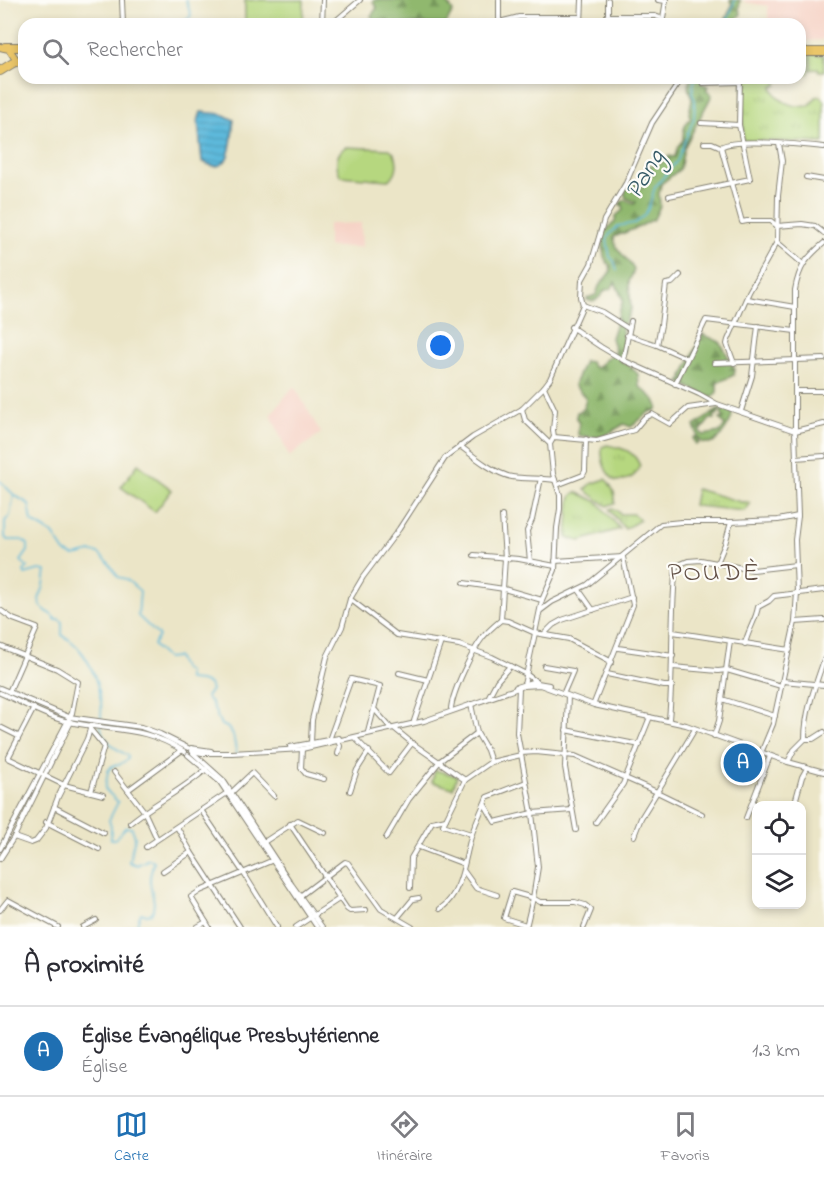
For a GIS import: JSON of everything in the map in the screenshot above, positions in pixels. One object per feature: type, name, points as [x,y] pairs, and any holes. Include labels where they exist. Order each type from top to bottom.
[{"type":"highway","points":[[2,48],[18,47]]},
{"type":"highway","points":[[806,52],[824,52]]},
{"type":"highway","points":[[0,71],[18,61]]},
{"type":"main road","points":[[2,48],[18,61]]},
{"type":"street","points":[[122,0],[123,18]]},
{"type":"street","points":[[322,18],[323,0]]},
{"type":"street","points":[[339,18],[360,0]]},
{"type":"street","points":[[499,0],[499,18]]},
{"type":"street","points":[[516,18],[581,17],[582,0]]},
{"type":"street","points":[[608,0],[607,16],[656,16],[658,18]]},
{"type":"street","points":[[658,0],[666,0],[663,18]]},
{"type":"street","points":[[310,743],[312,720],[327,657],[342,627],[350,599],[363,577],[423,494],[445,458],[491,425],[522,409],[550,379],[583,304],[582,280],[591,264],[604,220],[626,183],[652,123],[678,84]]},
{"type":"street","points":[[669,196],[750,179],[740,125],[740,84]]},
{"type":"street","points":[[700,123],[740,125]]},
{"type":"street","points":[[704,143],[712,143],[721,147]]},
{"type":"street","points":[[721,147],[726,144],[742,143],[824,147]]},
{"type":"street","points":[[734,363],[727,344],[734,323],[777,242],[782,161],[779,144]]},
{"type":"street","points":[[721,147],[742,222],[771,221],[777,226],[802,224],[815,226],[824,233]]},
{"type":"street","points":[[806,177],[824,180]]},
{"type":"street","points":[[777,242],[803,264]]},
{"type":"street","points":[[761,753],[775,716],[795,622],[798,516],[795,458],[795,307],[798,277],[806,258],[824,243]]},
{"type":"street","points":[[657,345],[666,284],[672,283],[680,275]]},
{"type":"street","points":[[747,298],[795,307]]},
{"type":"street","points":[[583,304],[602,312],[629,329]]},
{"type":"street","points":[[675,384],[706,320],[795,331]]},
{"type":"street","points":[[624,360],[631,321]]},
{"type":"street","points":[[741,411],[748,392],[758,326]]},
{"type":"street","points":[[571,327],[624,360],[717,404],[795,431],[824,424]]},
{"type":"street","points":[[627,335],[686,358]]},
{"type":"street","points":[[714,363],[824,359]]},
{"type":"street","points":[[544,387],[555,410],[553,430],[555,437]]},
{"type":"street","points":[[795,391],[824,391]]},
{"type":"street","points":[[555,437],[597,441],[634,430],[644,418],[652,414],[670,424],[688,408],[717,404]]},
{"type":"street","points":[[522,409],[525,420],[550,444],[560,495],[560,509],[555,564],[552,578],[542,600],[522,686],[517,733],[532,813],[538,867],[533,898],[526,926],[504,918],[512,892],[533,898],[540,902],[575,902],[585,905],[591,910],[584,927]]},
{"type":"street","points":[[550,444],[555,437]]},
{"type":"street","points":[[460,446],[470,456],[489,468],[512,477],[540,478],[556,482],[583,475],[586,439]]},
{"type":"street","points":[[795,458],[824,456]]},
{"type":"street","points":[[530,561],[527,531],[539,491],[540,478]]},
{"type":"street","points":[[451,708],[453,698],[474,650],[485,635],[501,620],[505,558],[502,516]]},
{"type":"street","points":[[539,612],[552,602],[579,590],[623,557],[661,524],[778,520],[798,516]]},
{"type":"street","points":[[717,563],[731,522]]},
{"type":"street","points":[[474,555],[555,564],[623,557]]},
{"type":"street","points":[[594,703],[618,648],[633,605],[623,557]]},
{"type":"street","points":[[669,720],[676,566],[688,561],[702,560],[753,570],[796,565]]},
{"type":"street","points":[[464,583],[504,589],[542,600]]},
{"type":"street","points":[[579,590],[593,610]]},
{"type":"street","points":[[745,644],[755,622],[758,607],[769,602],[774,596],[824,590]]},
{"type":"street","points":[[544,634],[562,620],[632,597]]},
{"type":"street","points":[[350,599],[397,635],[474,650],[526,674],[537,682],[594,705],[686,725]]},
{"type":"street","points":[[0,610],[13,619],[37,628],[9,692]]},
{"type":"street","points":[[501,620],[535,633],[569,639],[612,662]]},
{"type":"street","points":[[795,622],[824,620]]},
{"type":"street","points":[[673,632],[790,650]]},
{"type":"street","points":[[714,736],[727,670],[730,641]]},
{"type":"street","points":[[414,721],[441,642]]},
{"type":"street","points":[[0,646],[57,669],[78,682],[69,720],[0,849]]},
{"type":"street","points":[[618,648],[673,656]]},
{"type":"street","points":[[788,762],[794,750],[804,739],[805,725],[824,660]]},
{"type":"street","points":[[489,696],[497,681],[510,666]]},
{"type":"street","points":[[544,666],[573,671],[566,694],[565,767],[576,830]]},
{"type":"street","points":[[673,668],[727,670],[782,684],[824,686]]},
{"type":"street","points":[[399,674],[428,680]]},
{"type":"street","points":[[607,674],[672,686]]},
{"type":"street","points":[[329,740],[351,679],[380,686],[368,732]]},
{"type":"street","points":[[128,790],[188,751],[202,753],[302,749],[355,738],[537,682]]},
{"type":"street","points":[[237,752],[302,746],[424,721],[522,686],[540,685],[594,703],[686,725],[761,753],[824,772]]},
{"type":"street","points":[[0,688],[69,720]]},
{"type":"street","points":[[0,693],[34,708],[92,726],[141,727],[160,734],[188,751],[223,780],[271,861],[311,917],[322,927]]},
{"type":"street","points":[[722,699],[775,716]]},
{"type":"street","points":[[471,704],[477,733],[491,762]]},
{"type":"street","points":[[34,708],[8,758],[64,785],[103,795]]},
{"type":"street","points":[[375,710],[412,743],[465,780]]},
{"type":"street","points":[[596,822],[626,778],[650,717]]},
{"type":"street","points":[[14,837],[31,843],[46,828],[46,822],[92,726]]},
{"type":"street","points":[[91,792],[104,746],[92,726]]},
{"type":"street","points":[[0,727],[18,736]]},
{"type":"street","points":[[634,836],[640,818],[696,729]]},
{"type":"street","points":[[566,730],[640,745]]},
{"type":"street","points":[[804,739],[813,739],[824,732]]},
{"type":"street","points":[[387,838],[410,799],[440,761],[477,733]]},
{"type":"street","points":[[355,738],[389,773],[412,743]]},
{"type":"street","points":[[338,741],[340,746],[338,754]]},
{"type":"street","points":[[302,749],[301,768],[306,774],[324,779]]},
{"type":"street","points":[[188,751],[230,792],[300,896],[316,927]]},
{"type":"street","points":[[350,791],[357,770],[369,751]]},
{"type":"street","points":[[471,834],[443,825],[465,780],[491,762],[521,754],[575,756],[702,814]]},
{"type":"street","points":[[754,801],[770,756]]},
{"type":"street","points":[[795,801],[807,768]]},
{"type":"street","points":[[130,823],[144,811],[194,780],[206,769]]},
{"type":"street","points":[[114,772],[144,811],[157,839]]},
{"type":"street","points":[[146,847],[230,792],[252,773],[274,796]]},
{"type":"street","points":[[0,859],[14,837],[41,774]]},
{"type":"street","points":[[440,909],[449,903],[455,893],[471,834],[487,796],[526,782]]},
{"type":"street","points":[[484,805],[495,822],[532,813],[572,810]]},
{"type":"street","points":[[746,818],[752,806]]},
{"type":"street","points":[[54,807],[104,832]]},
{"type":"street","points":[[201,810],[277,927]]},
{"type":"street","points":[[410,888],[409,863],[432,822],[446,819]]},
{"type":"street","points":[[264,842],[295,820],[301,820],[324,833]]},
{"type":"street","points":[[46,822],[99,849]]},
{"type":"street","points":[[290,824],[339,899],[350,911],[366,910]]},
{"type":"street","points":[[177,827],[240,927]]},
{"type":"street","points":[[418,847],[464,864]]},
{"type":"street","points":[[163,871],[191,852]]},
{"type":"street","points":[[209,927],[191,897],[213,885],[271,861]]},
{"type":"street","points":[[300,896],[345,862],[381,909],[412,927]]},
{"type":"street","points":[[462,870],[476,888],[496,895]]},
{"type":"street","points":[[398,918],[413,899],[419,898]]},
{"type":"street","points":[[296,927],[339,899]]},
{"type":"street","points":[[0,910],[8,900],[58,927]]},
{"type":"street","points":[[83,927],[96,920]]},
{"type":"street","points":[[197,927],[206,922]]},
{"type":"shaded area","points":[[744,0],[824,0],[823,40],[806,41],[806,18],[768,18],[768,6],[744,2]]},
{"type":"shaded area","points":[[361,223],[362,247],[328,247],[328,224]]},
{"type":"shaded area","points":[[294,386],[321,433],[289,457],[271,414]]},
{"type":"green space","points":[[245,0],[304,0],[303,18],[245,18]]},
{"type":"green space","points":[[374,0],[445,0],[453,11],[449,18],[373,18],[371,16],[377,8]]},
{"type":"green space","points":[[730,0],[740,0],[741,14],[737,18],[727,18],[732,5]]},
{"type":"green space","points":[[806,54],[809,54],[809,73],[806,74]]},
{"type":"green space","points":[[811,54],[824,55],[824,71],[819,71],[818,68],[811,70]]},
{"type":"green space","points":[[689,84],[708,86],[706,90],[712,95],[684,148],[680,169],[661,184],[660,206],[654,219],[614,237],[616,246],[634,270],[629,282],[631,309],[622,330],[624,352],[619,360],[629,365],[638,374],[639,386],[655,400],[658,407],[657,410],[649,412],[631,427],[624,424],[598,437],[578,435],[577,412],[584,407],[586,398],[574,385],[584,361],[590,362],[594,368],[615,351],[611,338],[623,300],[615,282],[611,289],[605,290],[598,299],[587,300],[596,295],[599,286],[611,271],[604,255],[603,232],[615,222],[616,216],[623,210],[623,205],[620,203],[625,200],[634,204],[636,202],[626,198],[627,185],[634,182],[638,187],[644,187],[641,177],[646,168],[660,164],[669,156],[675,157],[678,146],[683,140],[685,125],[691,118],[689,114],[692,99]]},
{"type":"green space","points":[[743,84],[777,84],[772,87],[778,97],[786,103],[797,106],[809,106],[816,97],[821,96],[824,100],[824,143],[743,140]]},
{"type":"green space","points":[[346,147],[390,149],[397,161],[394,174],[388,180],[341,176],[337,160]]},
{"type":"green space","points":[[702,334],[720,342],[735,369],[734,375],[717,383],[717,392],[712,398],[680,383]]},
{"type":"green space","points":[[722,407],[717,415],[714,415],[715,419],[710,419],[700,432],[704,435],[720,432],[725,425],[720,419],[724,418],[721,414],[724,408],[732,411],[726,429],[713,443],[703,443],[698,438],[699,443],[696,445],[693,438],[698,436],[694,426]]},
{"type":"green space","points":[[607,445],[622,449],[634,456],[640,466],[634,476],[616,481],[609,475],[603,462],[602,452],[602,447]]},
{"type":"green space","points":[[138,464],[172,490],[155,512],[121,487]]},
{"type":"green space","points":[[606,479],[613,490],[615,499],[615,503],[607,506],[585,490],[591,484]]},
{"type":"green space","points":[[696,489],[750,504],[745,511],[696,506],[693,505]]},
{"type":"green space","points":[[576,492],[598,502],[620,529],[580,541],[567,538],[570,500]]},
{"type":"green space","points":[[613,508],[621,514],[633,514],[640,520],[625,529],[611,512],[610,509]]},
{"type":"green space","points":[[435,770],[457,776],[453,788],[432,782]]},
{"type":"water","points":[[201,112],[222,114],[234,120],[231,146],[225,161],[220,165],[202,161],[198,121]]},
{"type":"waterway","points":[[186,0],[191,16],[188,18]]},
{"type":"waterway","name":"Pang","points":[[728,18],[735,0]]},
{"type":"waterway","name":"Pang","points":[[617,270],[610,257],[607,240],[609,235],[618,226],[635,223],[644,216],[655,187],[677,161],[694,118],[694,84]]},
{"type":"waterway","points":[[0,481],[14,495],[10,516],[5,521],[5,537],[7,540],[22,540],[28,544],[28,551],[21,561],[28,567],[24,571],[25,574],[39,570],[46,571],[39,598],[40,604],[56,620],[59,619],[62,622],[62,635],[78,647],[84,655],[99,692],[103,735],[128,756],[128,759],[119,765],[112,766],[108,771],[105,789],[118,802],[109,820],[111,839],[115,839],[126,827],[132,828],[135,837],[129,862],[137,865],[149,859],[154,861],[150,880],[154,906],[151,914],[141,913],[137,923],[141,927]]},
{"type":"waterway","points":[[14,495],[29,504],[32,522],[53,534],[65,552],[74,556],[91,552],[98,553],[108,562],[118,577],[126,579],[140,591],[138,616],[159,636],[153,645],[166,658],[177,657],[182,668],[188,672],[188,680],[209,684],[211,690],[206,697],[211,702],[221,725],[227,727],[233,735],[237,755]]},
{"type":"place","name":"Église Évangélique Presbytérienne","points":[[743,763]]},
{"type":"district","name":"POUDÈ","points":[[714,573]]}]
